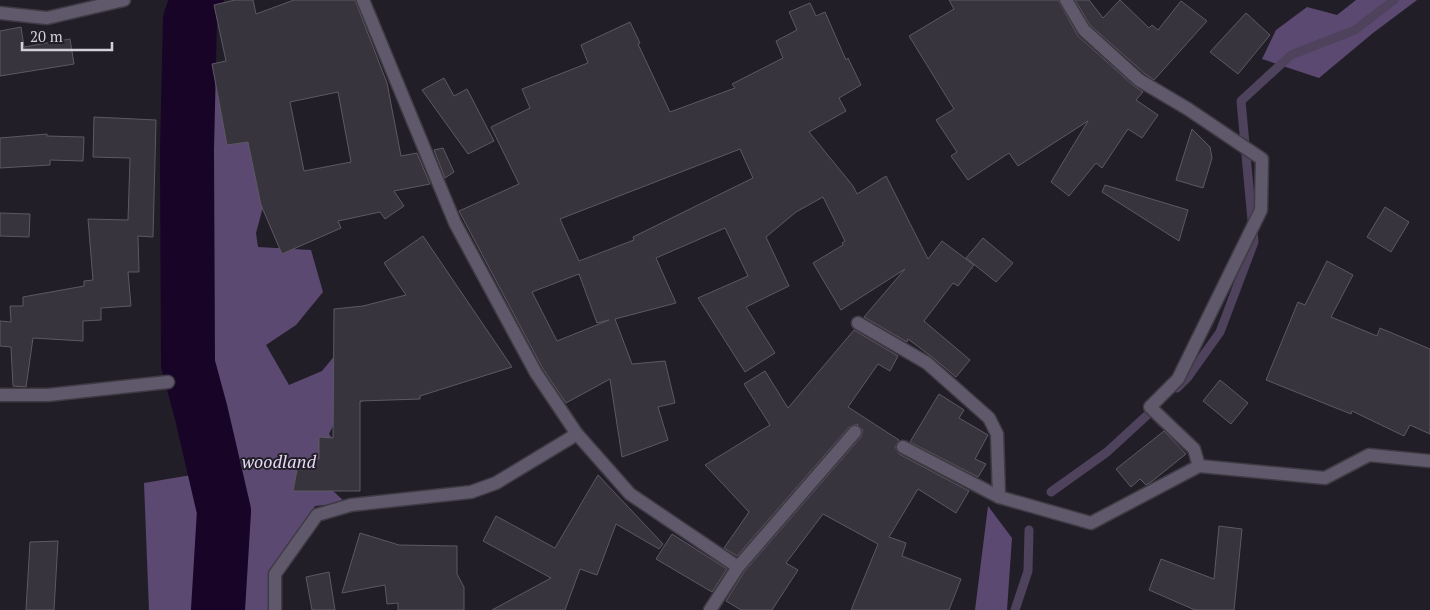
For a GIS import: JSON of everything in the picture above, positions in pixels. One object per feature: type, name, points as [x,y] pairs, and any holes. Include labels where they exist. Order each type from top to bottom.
[{"type":"street","points":[[0,13],[47,18],[124,0]]},
{"type":"street","points":[[363,0],[455,223],[536,373],[577,434],[630,494],[738,567]]},
{"type":"street","points":[[1066,0],[1084,30],[1138,80],[1188,109],[1262,159],[1261,210],[1178,379],[1150,407],[1194,449],[1199,466]]},
{"type":"street","points":[[858,323],[927,362],[989,418],[997,434],[999,497]]},
{"type":"street","points":[[0,395],[48,395],[168,382]]},
{"type":"street","points":[[710,610],[738,567],[855,432]]},
{"type":"street","points":[[275,610],[275,574],[316,515],[351,505],[471,492],[496,482],[577,434]]},
{"type":"street","points":[[903,446],[999,497],[1091,523],[1199,466],[1326,478],[1370,455],[1430,461]]},
{"type":"green space","points":[[1356,0],[1417,0],[1373,33],[1319,78],[1262,59],[1276,30],[1307,7],[1337,15]]},
{"type":"green space","name":"woodland","points":[[234,68],[263,207],[256,233],[258,247],[311,250],[323,292],[296,325],[266,345],[289,385],[322,371],[355,331],[380,393],[340,412],[329,434],[351,465],[332,490],[346,503],[315,506],[277,567],[275,610],[223,610],[228,503],[206,368],[202,308],[194,292],[203,188],[191,148],[194,89]]},
{"type":"green space","points":[[209,472],[218,515],[221,568],[205,610],[149,610],[144,483]]},
{"type":"green space","points":[[988,506],[1012,538],[1007,610],[975,610]]},
{"type":"building","points":[[235,0],[253,0],[256,14],[294,0],[355,0],[387,83],[401,156],[417,153],[430,184],[394,191],[404,206],[385,219],[380,212],[338,221],[341,228],[282,254],[261,205],[248,142],[227,145],[212,64],[226,61],[214,5]],"holes":[[[338,92],[351,162],[304,171],[290,102]]]},
{"type":"building","points":[[949,0],[1058,0],[1078,36],[1143,92],[1136,100],[1158,115],[1142,138],[1128,129],[1102,168],[1096,163],[1069,196],[1051,182],[1088,121],[1018,166],[1009,153],[968,180],[951,156],[957,152],[936,120],[954,109],[909,36],[954,9]]},
{"type":"building","points":[[1075,0],[1089,0],[1103,18],[1120,0],[1149,28],[1152,25],[1158,30],[1181,1],[1207,21],[1154,80],[1090,25]]},
{"type":"building","points":[[810,3],[816,16],[825,12],[846,60],[848,58],[861,85],[839,98],[846,111],[809,132],[853,186],[857,194],[886,176],[928,259],[942,241],[974,265],[958,286],[953,283],[924,321],[970,360],[956,377],[908,339],[907,342],[864,317],[905,269],[841,310],[813,263],[843,245],[842,243],[845,241],[823,197],[796,212],[766,237],[789,286],[746,307],[775,353],[745,372],[698,298],[748,276],[725,228],[656,258],[676,303],[615,319],[632,364],[665,361],[675,403],[658,407],[668,440],[622,457],[610,379],[566,403],[543,369],[459,211],[519,184],[491,127],[530,108],[522,89],[588,63],[581,45],[630,22],[640,43],[638,44],[670,112],[735,88],[732,84],[783,58],[776,41],[797,30],[789,12]],"holes":[[[740,149],[753,178],[633,237],[634,240],[579,261],[560,219]],[[579,274],[597,323],[609,320],[557,341],[532,292]]]},
{"type":"building","points":[[1246,13],[1270,35],[1238,74],[1210,52]]},
{"type":"building","points":[[21,27],[24,47],[70,39],[74,64],[0,76],[0,31]]},
{"type":"building","points":[[444,78],[454,96],[467,89],[494,141],[468,154],[422,90]]},
{"type":"building","points":[[94,117],[156,120],[153,237],[138,236],[139,272],[128,272],[131,306],[101,308],[101,320],[83,321],[83,341],[33,338],[26,387],[13,386],[11,347],[0,346],[0,321],[11,322],[10,306],[23,306],[23,297],[84,286],[84,281],[93,280],[88,219],[128,220],[130,158],[93,157]]},
{"type":"building","points":[[1192,129],[1210,147],[1212,158],[1203,188],[1176,180]]},
{"type":"building","points":[[47,134],[47,136],[84,137],[83,161],[50,160],[50,165],[0,168],[0,138]]},
{"type":"building","points":[[443,148],[454,172],[445,178],[434,150]]},
{"type":"building","points":[[1105,185],[1188,210],[1179,241],[1102,192]]},
{"type":"building","points":[[1385,207],[1409,222],[1391,252],[1367,237]]},
{"type":"building","points":[[0,213],[30,214],[29,237],[0,236]]},
{"type":"building","points":[[423,236],[512,367],[420,396],[420,399],[360,401],[360,491],[293,491],[299,459],[319,459],[319,437],[333,438],[334,309],[363,306],[406,295],[384,263]]},
{"type":"building","points":[[983,238],[1013,263],[996,282],[966,258]]},
{"type":"building","points":[[1327,261],[1353,275],[1331,317],[1377,336],[1380,328],[1430,349],[1430,434],[1410,425],[1404,436],[1352,411],[1351,414],[1266,380],[1298,302],[1305,305]]},
{"type":"building","points":[[854,330],[898,356],[890,371],[878,364],[848,407],[899,440],[895,447],[899,454],[969,491],[956,513],[918,489],[889,537],[906,543],[902,556],[961,579],[949,610],[851,610],[878,544],[823,514],[786,563],[798,570],[772,610],[741,610],[726,601],[744,572],[861,437],[863,430],[857,424],[849,427],[737,556],[724,548],[749,512],[705,465],[770,425],[744,384],[765,371],[788,408]]},
{"type":"building","points":[[1220,380],[1248,403],[1231,424],[1203,401]]},
{"type":"building","points":[[939,394],[964,410],[959,418],[988,435],[975,459],[986,464],[978,477],[910,442]]},
{"type":"building","points":[[1164,431],[1186,454],[1146,485],[1140,479],[1131,487],[1116,469]]},
{"type":"building","points":[[598,475],[663,544],[659,549],[616,524],[597,575],[580,569],[565,610],[492,610],[551,578],[483,541],[496,516],[555,548]]},
{"type":"building","points":[[1219,526],[1242,529],[1234,610],[1195,610],[1149,590],[1161,559],[1214,579]]},
{"type":"building","points":[[360,533],[399,545],[457,546],[457,574],[464,587],[464,610],[398,610],[398,603],[387,604],[385,585],[342,593]]},
{"type":"building","points":[[672,534],[727,569],[712,592],[656,559]]},
{"type":"building","points":[[58,541],[54,610],[26,610],[30,542]]},
{"type":"building","points":[[329,572],[335,610],[312,610],[306,577]]},
{"type":"waterway","points":[[197,0],[190,20],[187,149],[188,364],[224,511],[218,610]]},
{"type":"waterway","points":[[1177,388],[1188,377],[1220,332],[1254,242],[1241,101],[1291,55],[1355,30],[1394,0]]},
{"type":"waterway","points":[[1051,492],[1107,452],[1156,407]]},
{"type":"waterway","points":[[1015,610],[1028,571],[1029,530]]}]
